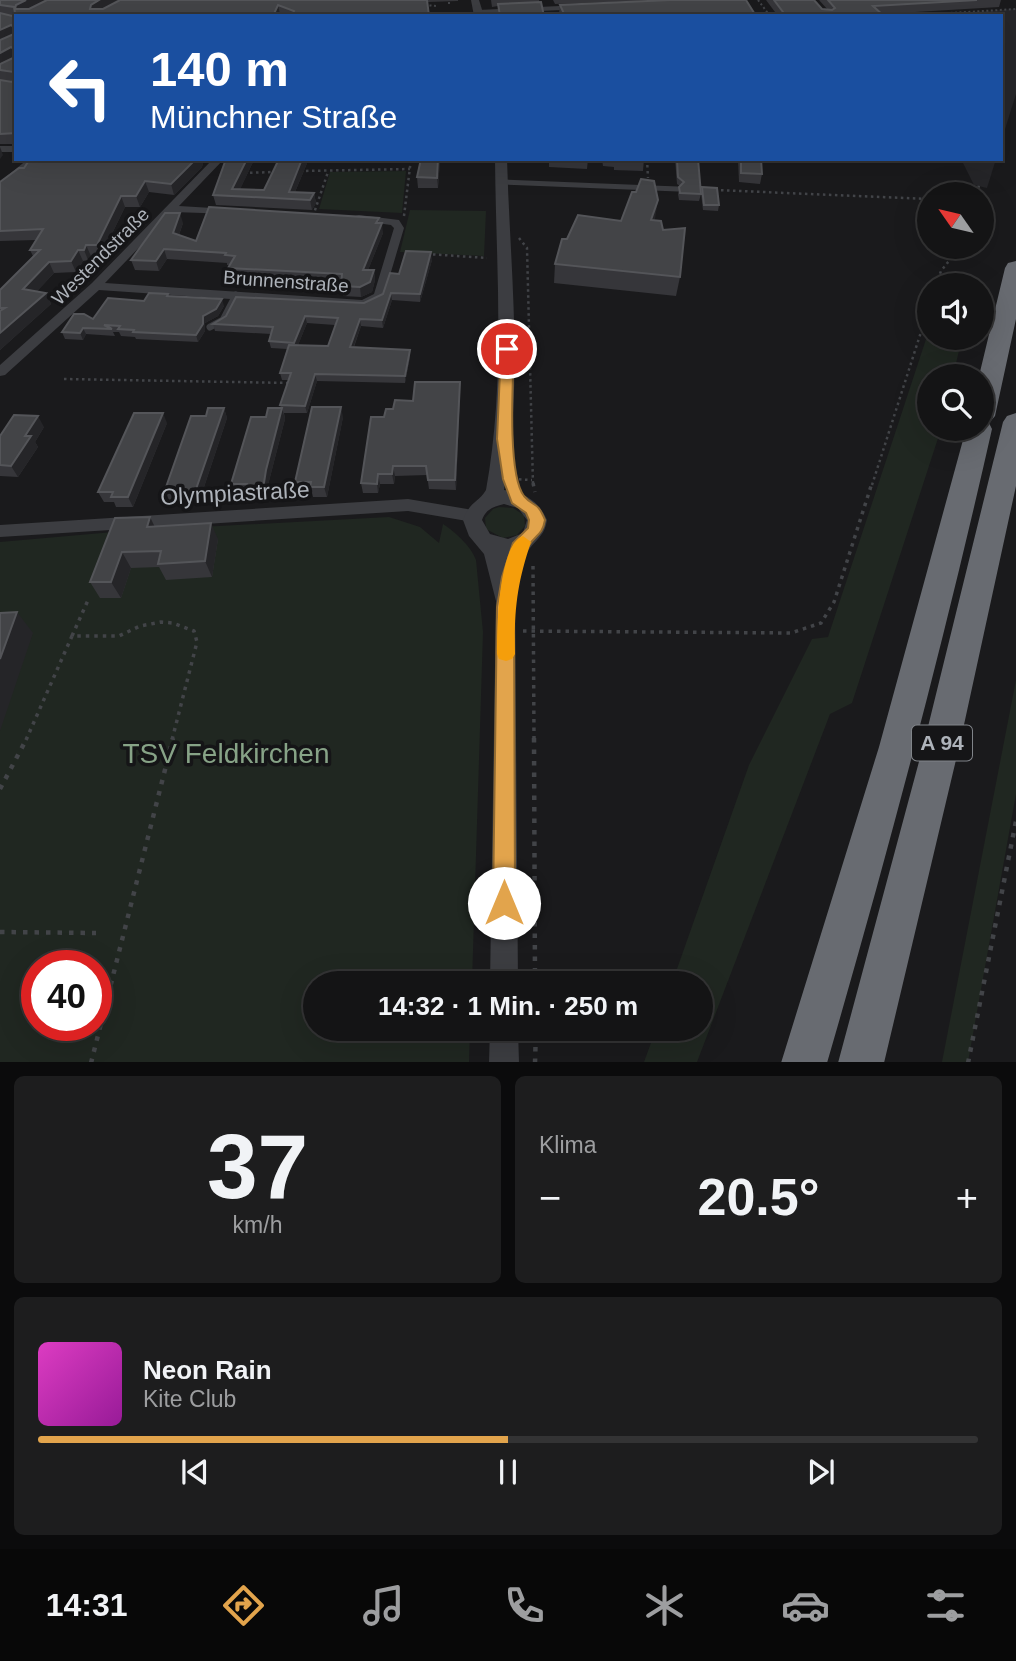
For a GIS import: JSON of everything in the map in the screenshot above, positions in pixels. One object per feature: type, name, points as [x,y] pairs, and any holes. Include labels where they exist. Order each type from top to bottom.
[{"type":"highway","points":[[994,364],[1016,268]]},
{"type":"highway","name":"A 94","points":[[861,1062],[928,803],[1016,422]]},
{"type":"highway","name":"A 94","points":[[804,1062],[878,818],[941,589],[976,441]]},
{"type":"street","points":[[475,0],[478,14],[590,7]]},
{"type":"street","points":[[0,187],[32,161]]},
{"type":"street","name":"Westendstraße","points":[[0,372],[96,286],[217,161]]},
{"type":"street","points":[[490,499],[495,490],[504,439],[508,329],[503,262],[501,161]]},
{"type":"street","points":[[172,209],[245,213]]},
{"type":"street","points":[[313,216],[395,222]]},
{"type":"street","name":"Brunnenstraße","points":[[96,286],[364,304],[379,296],[399,228],[395,222]]},
{"type":"street","points":[[504,439],[517,499]]},
{"type":"street","points":[[487,543],[503,547],[521,543],[535,531],[537,520],[533,509],[517,499],[504,497],[490,499],[479,506],[473,516],[474,531],[493,552],[505,607]]},
{"type":"street","name":"Olympiastraße","points":[[0,531],[408,505],[430,506],[473,516]]},
{"type":"street","points":[[504,971],[505,607],[510,577],[521,543]]},
{"type":"street","points":[[503,1062],[504,1041]]},
{"type":"lane","points":[[502,181],[678,189]]},
{"type":"lane","points":[[210,327],[217,327],[222,322],[236,296]]},
{"type":"path","points":[[423,5],[436,6]]},
{"type":"path","points":[[940,6],[949,13]]},
{"type":"path","points":[[933,14],[1016,9]]},
{"type":"path","points":[[395,222],[404,218],[411,161]]},
{"type":"path","points":[[647,161],[649,187]]},
{"type":"path","points":[[300,172],[410,169]]},
{"type":"path","points":[[313,216],[328,171]]},
{"type":"path","points":[[268,182],[272,172]]},
{"type":"path","points":[[206,173],[286,172]]},
{"type":"path","points":[[678,189],[917,199]]},
{"type":"path","points":[[527,248],[532,480]]},
{"type":"path","points":[[391,253],[487,258]]},
{"type":"path","points":[[540,631],[791,633],[821,623],[834,602],[917,344]]},
{"type":"path","points":[[64,379],[291,383]]},
{"type":"path","points":[[532,569],[536,971]]},
{"type":"path","points":[[0,789],[15,765],[89,598]]},
{"type":"path","points":[[72,636],[119,636],[140,626],[161,622],[173,623],[194,631],[197,642],[90,1062]]},
{"type":"path","points":[[968,1062],[1016,821]]},
{"type":"path","points":[[0,932],[96,933]]},
{"type":"path","points":[[534,1062],[535,1041]]},
{"type":"shaded area","points":[[1016,9],[1016,94],[1003,136],[1003,14],[942,14]]},
{"type":"shaded area","points":[[962,161],[995,161],[989,182],[972,182]]},
{"type":"green space","points":[[406,171],[402,213],[319,209],[330,172]]},
{"type":"green space","points":[[410,210],[486,211],[484,256],[400,252]]},
{"type":"green space","points":[[922,350],[959,350],[956,364],[918,364]]},
{"type":"green space","points":[[917,366],[917,441],[937,441],[852,703],[830,714],[713,1020],[713,971],[676,971],[749,765],[812,639],[828,637]]},
{"type":"green space","points":[[513,508],[524,515],[525,526],[517,535],[503,538],[486,529],[485,518],[493,509]]},
{"type":"green space","name":"TSV Feldkirchen","points":[[389,517],[420,527],[439,543],[443,524],[457,535],[476,560],[483,632],[472,971],[303,971],[303,1041],[470,1041],[469,1062],[0,1062],[0,542],[125,531]]},
{"type":"green space","points":[[1016,680],[1016,794],[968,1062],[942,1062]]},
{"type":"green space","points":[[652,1041],[705,1041],[697,1062],[644,1062]]},
{"type":"building","points":[[0,0],[26,0],[16,5],[15,9],[29,9],[47,0],[99,0],[91,5],[90,9],[103,9],[120,0],[427,0],[429,14],[293,14],[294,11],[278,5],[274,14],[14,14],[14,7],[0,5]]},
{"type":"building","points":[[746,0],[755,14],[564,14],[560,5]]},
{"type":"building","points":[[774,0],[814,0],[822,9],[832,10],[835,8],[828,0],[977,0],[873,6],[882,14],[784,14]]},
{"type":"building","points":[[541,2],[544,14],[500,14],[498,4]]},
{"type":"building","points":[[0,13],[12,16],[14,14],[14,27],[11,25],[0,30]]},
{"type":"building","points":[[14,34],[14,49],[11,47],[0,53],[0,40]]},
{"type":"building","points":[[14,54],[14,72],[0,70],[0,64],[13,58]]},
{"type":"building","points":[[14,79],[14,133],[0,134],[0,80],[12,82]]},
{"type":"building","points":[[194,161],[171,184],[145,181],[136,196],[121,196],[97,245],[86,245],[84,250],[78,250],[71,261],[49,262],[23,289],[46,293],[0,333],[0,311],[5,308],[0,308],[0,290],[40,250],[30,250],[43,229],[0,231],[0,182],[19,168],[24,168],[28,162]]},
{"type":"building","points":[[225,161],[246,161],[232,189],[264,190],[278,161],[301,161],[289,192],[314,193],[310,200],[213,195]]},
{"type":"building","points":[[421,161],[438,161],[437,178],[417,177]]},
{"type":"building","points":[[677,161],[698,161],[701,194],[680,193],[679,187],[684,182],[678,177]]},
{"type":"building","points":[[741,161],[761,161],[762,174],[741,173]]},
{"type":"building","points":[[641,179],[654,181],[658,200],[651,220],[661,221],[663,230],[685,228],[680,277],[555,264],[562,239],[567,239],[578,215],[621,221],[632,192],[636,192]]},
{"type":"building","points":[[702,187],[717,188],[719,205],[704,205]]},
{"type":"building","points":[[209,207],[379,218],[376,223],[382,223],[363,270],[374,270],[370,282],[360,287],[341,286],[342,274],[228,268],[235,256],[225,255],[226,253],[164,249],[156,261],[131,260],[165,213],[180,213],[173,233],[196,241]]},
{"type":"building","points":[[406,251],[431,252],[420,294],[391,293],[382,320],[360,319],[350,347],[410,350],[405,376],[315,374],[305,406],[280,405],[291,373],[280,373],[289,345],[328,346],[338,318],[305,316],[294,343],[269,341],[273,327],[213,324],[226,316],[236,297],[364,303],[383,294],[390,273],[399,274]]},
{"type":"building","points":[[149,293],[222,299],[216,309],[203,316],[203,324],[196,335],[133,332],[134,330],[118,329],[120,326],[104,325],[112,329],[83,328],[80,333],[62,332],[74,314],[84,314],[93,319],[108,298],[144,301]]},
{"type":"building","points":[[415,382],[460,382],[455,480],[428,480],[426,466],[393,466],[392,474],[378,474],[377,484],[361,483],[371,417],[384,417],[386,409],[393,409],[395,400],[413,401]]},
{"type":"building","points":[[312,407],[341,407],[324,487],[310,487],[311,482],[295,482]]},
{"type":"building","points":[[208,408],[224,408],[194,495],[177,494],[179,490],[165,490],[191,416],[206,416]]},
{"type":"building","points":[[268,408],[282,408],[263,489],[246,488],[247,484],[231,484],[251,417],[266,417]]},
{"type":"building","points":[[134,413],[163,413],[128,497],[111,497],[113,492],[98,492]]},
{"type":"building","points":[[14,415],[38,416],[25,436],[31,436],[11,466],[0,465],[0,436]]},
{"type":"building","points":[[150,517],[147,527],[211,523],[205,561],[158,564],[161,551],[122,552],[111,582],[90,582],[115,518]]},
{"type":"building","points":[[17,612],[0,659],[0,613]]},
{"type":"slow traffic","points":[[506,654],[505,607],[510,577],[523,542]]},
{"type":"route","points":[[504,903],[505,607],[510,577],[521,543],[531,536],[537,525],[533,509],[517,499],[504,439],[507,349]]}]
